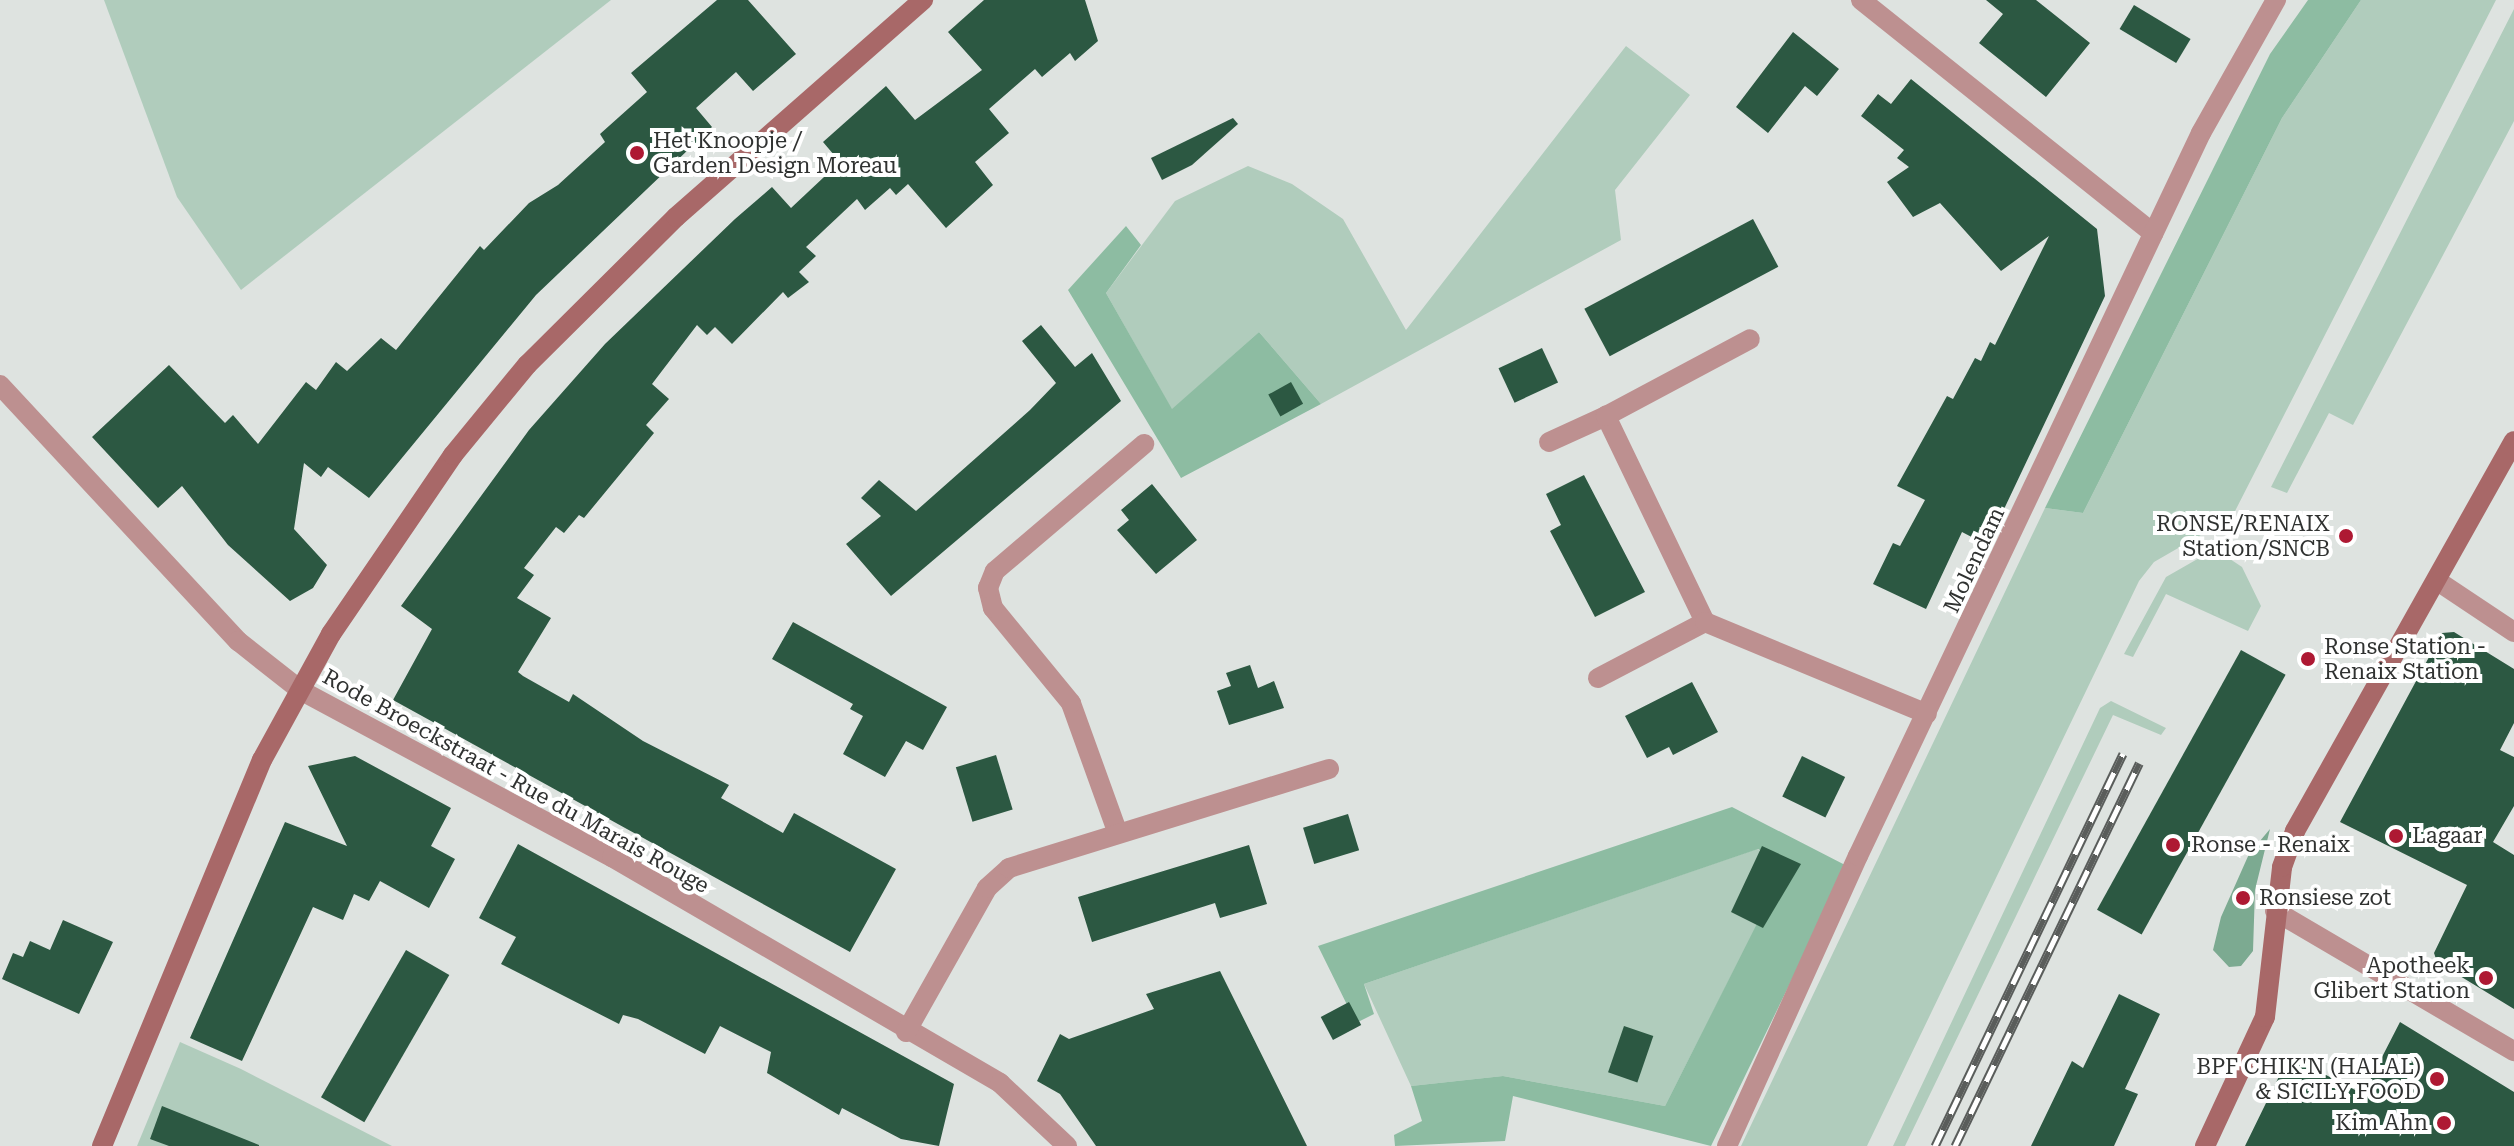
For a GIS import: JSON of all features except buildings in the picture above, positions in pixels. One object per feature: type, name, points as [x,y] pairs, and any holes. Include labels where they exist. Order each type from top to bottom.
[{"type":"street","points":[[102,1146],[262,760],[300,690],[453,455],[527,365],[676,217],[923,0]]},
{"type":"street","points":[[1861,0],[2153,233]]},
{"type":"street","name":"Molendam","points":[[1727,1146],[2153,233],[2276,0]]},
{"type":"street","points":[[1549,442],[1606,416],[1750,339]]},
{"type":"street","name":"Rode Broeckstraat - Rue du Marais Rouge","points":[[0,385],[238,641],[300,690],[612,857],[906,1032],[1000,1083],[1067,1146]]},
{"type":"street","points":[[1606,416],[1705,622],[1927,714]]},
{"type":"street","points":[[2205,1146],[2260,1035],[2275,911],[2295,831],[2439,582],[2514,441]]},
{"type":"street","points":[[1117,831],[1071,703],[993,608],[988,588],[995,571],[1144,444]]},
{"type":"street","points":[[2439,582],[2514,632]]},
{"type":"street","points":[[1598,678],[1705,622]]},
{"type":"street","points":[[906,1032],[987,888],[1009,868],[1117,831],[1329,769]]},
{"type":"street","points":[[2275,911],[2514,1051]]},
{"type":"shaded area","points":[[104,0],[611,0],[241,290],[177,197]]},
{"type":"shaded area","points":[[2308,0],[2361,0],[2282,118],[2083,513],[2045,508],[2270,54]]},
{"type":"shaded area","points":[[2361,0],[2496,0],[2232,517],[2154,562],[2139,581],[1867,1146],[1741,1146],[2045,508],[2083,513],[2282,118]]},
{"type":"shaded area","points":[[2514,9],[2514,121],[2353,425],[2329,413],[2287,493],[2271,487]]},
{"type":"shaded area","points":[[1626,46],[1690,95],[1615,190],[1621,240],[1321,404],[1259,332],[1172,410],[1106,293],[1175,201],[1248,166],[1292,184],[1343,219],[1406,330]]},
{"type":"shaded area","points":[[1126,226],[1141,245],[1106,293],[1172,409],[1259,332],[1321,404],[1181,478],[1068,290]]},
{"type":"shaded area","points":[[2215,549],[2242,567],[2261,606],[2248,631],[2166,594],[2133,657],[2124,654],[2166,577]]},
{"type":"shaded area","points":[[2111,701],[2166,728],[2161,735],[2113,715],[1905,1146],[1893,1146],[2100,708]]},
{"type":"shaded area","points":[[1732,807],[1847,866],[1711,1146],[1513,1096],[1505,1141],[1395,1146],[1394,1135],[1422,1121],[1411,1086],[1503,1076],[1665,1106],[1786,866],[1758,849],[1364,984],[1374,1014],[1356,1023],[1318,946]]},
{"type":"shaded area","points":[[2270,829],[2255,890],[2253,951],[2241,966],[2229,967],[2213,950],[2221,917],[2249,854]]},
{"type":"shaded area","points":[[1757,849],[1787,866],[1665,1106],[1503,1076],[1411,1086],[1364,984]]},
{"type":"shaded area","points":[[180,1042],[241,1069],[392,1146],[137,1146]]},
{"type":"railway","points":[[1935,1146],[2123,754]]},
{"type":"railway","points":[[1955,1146],[2139,763]]},
{"type":"place","name":"Het Knoopje / Garden Design Moreau","points":[[637,153]]},
{"type":"place","name":"RONSE/RENAIX Station/SNCB","points":[[2346,536]]},
{"type":"place","name":"Ronse Station - Renaix Station","points":[[2308,659]]},
{"type":"place","name":"Lagaar","points":[[2396,836]]},
{"type":"place","name":"Ronse - Renaix","points":[[2173,845]]},
{"type":"place","name":"Ronsiese zot","points":[[2243,898]]},
{"type":"place","name":"Apotheek Glibert Station","points":[[2486,978]]},
{"type":"place","name":"BPF CHIK'N (HALAL) & SICILY FOOD","points":[[2437,1079]]},
{"type":"place","name":"Kim Ahn","points":[[2444,1123]]}]
